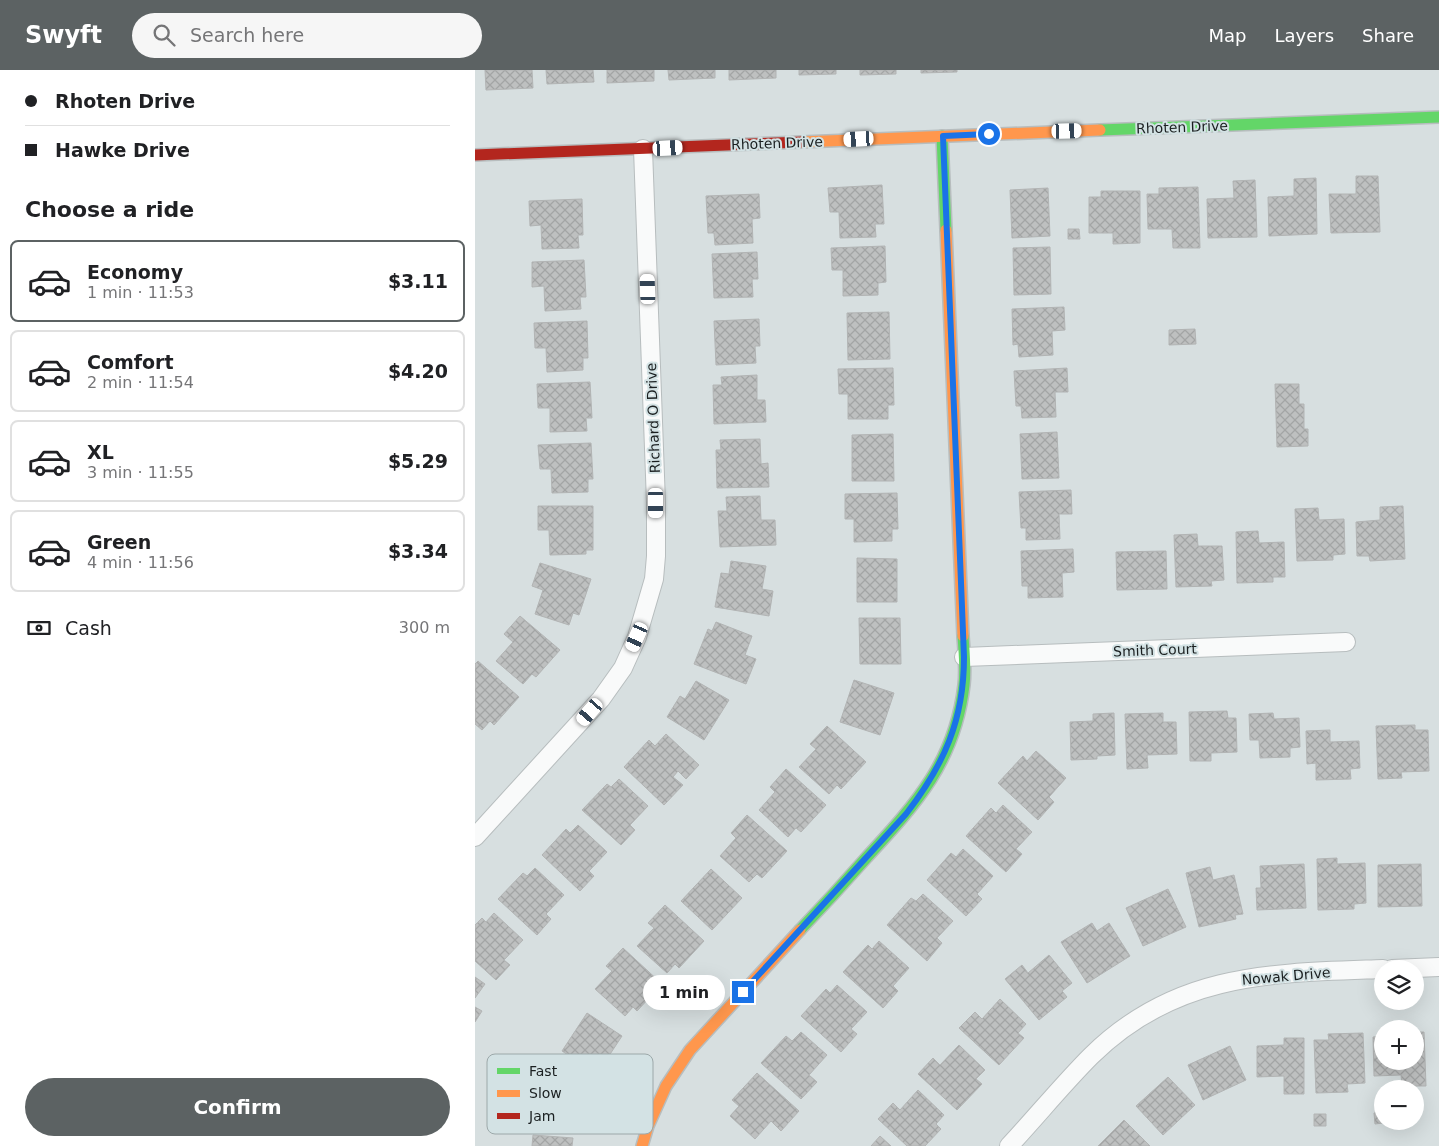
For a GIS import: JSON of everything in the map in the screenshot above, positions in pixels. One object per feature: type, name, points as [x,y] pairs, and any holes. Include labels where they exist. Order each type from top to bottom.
[{"type":"street","name":"Rhoten Drive","points":[[475,155],[1439,117]]},
{"type":"street","points":[[653,1114],[665,1086],[690,1050],[897,825],[923,792],[944,755],[955,724],[964,684],[964,657],[943,136]]},
{"type":"street","name":"Richard O Drive","points":[[475,837],[601,700],[623,668],[637,637],[654,579],[656,503],[643,149]]},
{"type":"street","name":"Smith Court","points":[[964,657],[1347,642]]},
{"type":"street","points":[[1424,968],[1439,967]]},
{"type":"street","name":"Nowak Drive","points":[[1009,1146],[1092,1055],[1139,1018],[1163,1004],[1225,982],[1267,975],[1374,969]]},
{"type":"street","points":[[642,1146],[646,1134]]},
{"type":"building","points":[[485,70],[532,70],[533,88],[486,90]]},
{"type":"building","points":[[546,70],[593,70],[594,82],[547,84]]},
{"type":"building","points":[[607,70],[654,70],[654,81],[607,83]]},
{"type":"building","points":[[668,70],[715,70],[715,78],[669,80]]},
{"type":"building","points":[[729,70],[776,70],[776,78],[729,80]]},
{"type":"building","points":[[799,70],[836,70],[836,74],[799,75]]},
{"type":"building","points":[[860,70],[896,70],[896,74],[860,75]]},
{"type":"building","points":[[921,70],[957,70],[957,72],[921,73]]},
{"type":"building","points":[[1356,176],[1378,176],[1380,232],[1331,233],[1329,194],[1356,194]]},
{"type":"building","points":[[1316,178],[1317,234],[1269,236],[1268,197],[1294,196],[1294,179]]},
{"type":"building","points":[[1255,180],[1257,237],[1208,238],[1207,199],[1234,198],[1233,181]]},
{"type":"building","points":[[882,185],[884,224],[875,224],[876,237],[840,238],[839,212],[830,212],[828,188]]},
{"type":"building","points":[[1198,187],[1200,248],[1173,248],[1172,229],[1148,229],[1147,194],[1159,194],[1159,188]]},
{"type":"building","points":[[1048,188],[1050,236],[1012,238],[1010,190]]},
{"type":"building","points":[[1101,191],[1140,191],[1140,243],[1113,244],[1113,233],[1089,233],[1089,197],[1101,197]]},
{"type":"building","points":[[759,194],[760,218],[752,219],[753,243],[715,245],[714,233],[708,233],[706,196]]},
{"type":"building","points":[[582,199],[583,235],[578,235],[579,248],[542,249],[541,225],[530,226],[529,201]]},
{"type":"building","points":[[1068,229],[1079,229],[1080,239],[1068,239]]},
{"type":"building","points":[[885,246],[886,282],[878,283],[878,295],[843,296],[843,270],[832,270],[831,248]]},
{"type":"building","points":[[1050,247],[1051,294],[1014,295],[1013,248]]},
{"type":"building","points":[[757,252],[758,279],[752,279],[753,297],[714,298],[712,254]]},
{"type":"building","points":[[584,260],[586,297],[580,297],[581,309],[545,311],[544,286],[532,287],[532,262]]},
{"type":"building","points":[[1064,307],[1065,330],[1052,331],[1053,355],[1019,357],[1018,344],[1013,345],[1012,309]]},
{"type":"building","points":[[889,312],[890,359],[848,360],[847,313]]},
{"type":"building","points":[[759,319],[760,346],[755,346],[756,363],[716,365],[714,321]]},
{"type":"building","points":[[587,321],[588,358],[583,358],[583,370],[547,372],[546,348],[535,348],[534,323]]},
{"type":"building","points":[[1195,329],[1196,344],[1169,345],[1169,330]]},
{"type":"building","points":[[893,368],[894,405],[888,405],[888,419],[848,419],[848,394],[839,394],[838,369]]},
{"type":"building","points":[[1067,368],[1068,392],[1055,392],[1056,417],[1022,418],[1021,406],[1016,406],[1014,371]]},
{"type":"building","points":[[757,375],[757,400],[765,400],[766,422],[714,424],[713,385],[722,385],[721,377]]},
{"type":"building","points":[[590,382],[592,418],[586,418],[587,431],[550,432],[550,408],[538,408],[537,384]]},
{"type":"building","points":[[1275,384],[1299,384],[1299,404],[1304,404],[1304,429],[1308,429],[1308,446],[1277,447]]},
{"type":"building","points":[[1057,432],[1059,478],[1022,479],[1020,434]]},
{"type":"building","points":[[893,434],[894,481],[852,481],[852,435]]},
{"type":"building","points":[[760,439],[761,464],[768,463],[769,487],[717,488],[716,450],[721,450],[720,440]]},
{"type":"building","points":[[591,443],[593,479],[588,479],[588,492],[552,493],[551,469],[540,469],[538,445]]},
{"type":"building","points":[[1071,490],[1072,514],[1059,514],[1060,539],[1026,540],[1026,528],[1021,528],[1019,492]]},
{"type":"building","points":[[897,493],[898,529],[892,529],[892,541],[854,542],[854,519],[845,519],[845,494]]},
{"type":"building","points":[[760,496],[761,520],[775,520],[776,545],[720,547],[718,511],[727,511],[726,497]]},
{"type":"building","points":[[538,506],[593,506],[593,550],[586,550],[586,554],[550,555],[549,530],[538,530]]},
{"type":"building","points":[[1403,506],[1405,559],[1370,561],[1369,556],[1357,556],[1356,522],[1380,520],[1380,507]]},
{"type":"building","points":[[1318,508],[1319,520],[1344,519],[1345,554],[1333,555],[1333,560],[1297,561],[1295,509]]},
{"type":"building","points":[[1258,531],[1259,543],[1284,542],[1285,577],[1273,577],[1273,582],[1237,583],[1236,532]]},
{"type":"building","points":[[1197,534],[1198,546],[1222,546],[1224,580],[1211,581],[1212,586],[1176,587],[1174,535]]},
{"type":"building","points":[[1073,549],[1074,572],[1062,573],[1063,597],[1028,598],[1028,586],[1022,586],[1021,551]]},
{"type":"building","points":[[1166,551],[1167,589],[1117,590],[1116,552]]},
{"type":"building","points":[[857,558],[897,559],[897,602],[857,602]]},
{"type":"building","points":[[731,561],[766,566],[762,589],[773,591],[769,616],[715,607],[721,573],[729,574]]},
{"type":"building","points":[[540,563],[591,579],[579,615],[573,613],[569,625],[535,614],[543,590],[532,586]]},
{"type":"building","points":[[520,616],[560,650],[536,677],[532,674],[523,684],[496,661],[513,642],[504,634]]},
{"type":"building","points":[[859,618],[900,618],[901,664],[860,664]]},
{"type":"building","points":[[716,622],[752,636],[745,655],[756,659],[746,684],[694,664],[708,629],[712,631]]},
{"type":"building","points":[[478,661],[519,697],[494,725],[490,721],[482,730],[475,724],[475,664]]},
{"type":"building","points":[[854,680],[894,693],[880,735],[840,722]]},
{"type":"building","points":[[696,681],[729,700],[704,740],[667,717],[680,696],[685,699]]},
{"type":"building","points":[[1227,711],[1228,718],[1236,718],[1237,752],[1211,753],[1211,761],[1190,761],[1189,712]]},
{"type":"building","points":[[1114,713],[1115,755],[1097,756],[1097,759],[1071,760],[1070,722],[1093,721],[1093,714]]},
{"type":"building","points":[[1163,713],[1163,722],[1176,722],[1177,754],[1147,755],[1148,768],[1127,769],[1125,714]]},
{"type":"building","points":[[1273,713],[1274,719],[1299,718],[1300,747],[1290,748],[1290,757],[1260,758],[1259,740],[1250,740],[1249,714]]},
{"type":"building","points":[[1415,725],[1415,730],[1428,730],[1429,771],[1401,772],[1402,778],[1378,779],[1376,726]]},
{"type":"building","points":[[827,726],[866,762],[841,789],[837,785],[829,794],[799,767],[816,749],[810,744]]},
{"type":"building","points":[[1330,730],[1330,742],[1359,741],[1360,768],[1350,769],[1351,779],[1316,780],[1316,763],[1307,764],[1306,731]]},
{"type":"building","points":[[666,734],[699,765],[686,779],[678,771],[673,777],[683,785],[664,805],[624,767],[649,740],[655,746]]},
{"type":"building","points":[[1036,751],[1066,778],[1049,797],[1054,802],[1038,820],[998,783],[1023,756],[1027,761]]},
{"type":"building","points":[[786,769],[826,805],[801,832],[796,828],[788,837],[759,810],[775,792],[770,787]]},
{"type":"building","points":[[619,779],[648,806],[630,825],[635,830],[621,845],[582,810],[607,784],[611,787]]},
{"type":"building","points":[[1003,805],[1032,832],[1016,849],[1022,854],[1006,872],[966,836],[991,808],[996,813]]},
{"type":"building","points":[[747,815],[787,851],[762,878],[757,874],[749,882],[720,856],[736,838],[731,833]]},
{"type":"building","points":[[578,825],[607,852],[589,871],[594,876],[580,891],[542,855],[566,829],[570,833]]},
{"type":"building","points":[[963,849],[993,876],[977,894],[982,899],[966,916],[927,880],[951,853],[956,857]]},
{"type":"building","points":[[1337,858],[1337,864],[1365,863],[1366,903],[1354,904],[1354,909],[1318,910],[1317,859]]},
{"type":"building","points":[[1304,864],[1306,908],[1257,910],[1256,888],[1261,888],[1260,866]]},
{"type":"building","points":[[1421,864],[1422,906],[1378,907],[1378,865]]},
{"type":"building","points":[[1210,867],[1213,880],[1234,875],[1243,914],[1235,915],[1236,919],[1199,927],[1186,873]]},
{"type":"building","points":[[535,868],[564,895],[546,914],[551,919],[537,935],[498,899],[523,873],[527,876]]},
{"type":"building","points":[[711,869],[742,898],[712,930],[681,901]]},
{"type":"building","points":[[1168,889],[1186,927],[1143,946],[1126,908]]},
{"type":"building","points":[[923,894],[953,921],[937,938],[942,943],[927,961],[887,925],[911,898],[916,901]]},
{"type":"building","points":[[665,905],[704,941],[679,968],[675,964],[667,973],[637,946],[654,928],[648,923]]},
{"type":"building","points":[[494,913],[523,940],[504,960],[510,965],[496,980],[475,961],[475,925],[482,918],[486,922]]},
{"type":"building","points":[[1092,923],[1097,931],[1109,923],[1130,956],[1087,983],[1061,942]]},
{"type":"building","points":[[879,941],[909,968],[893,986],[898,991],[883,1008],[843,972],[868,945],[872,949]]},
{"type":"building","points":[[623,948],[662,984],[637,1011],[633,1007],[625,1016],[595,989],[612,971],[606,966]]},
{"type":"building","points":[[1049,955],[1072,983],[1062,991],[1067,997],[1039,1020],[1005,979],[1022,965],[1028,973]]},
{"type":"building","points":[[475,977],[485,984],[475,998]]},
{"type":"building","points":[[837,985],[867,1012],[851,1029],[857,1034],[841,1052],[801,1016],[826,989],[830,993]]},
{"type":"building","points":[[1000,999],[1026,1024],[1018,1033],[1024,1038],[999,1065],[959,1028],[975,1012],[982,1019]]},
{"type":"building","points":[[475,1007],[482,1011],[475,1022]]},
{"type":"building","points":[[587,1013],[622,1036],[610,1054],[567,1054],[562,1051]]},
{"type":"building","points":[[801,1032],[827,1055],[809,1075],[817,1082],[801,1099],[761,1063],[786,1036],[792,1041]]},
{"type":"building","points":[[1424,1032],[1426,1086],[1424,1086],[1424,1080],[1401,1080],[1401,1075],[1374,1076],[1373,1037],[1374,1070],[1424,1070]]},
{"type":"building","points":[[1363,1033],[1365,1083],[1347,1084],[1348,1092],[1316,1093],[1314,1040],[1329,1040],[1328,1034]]},
{"type":"building","points":[[1284,1038],[1304,1038],[1304,1094],[1284,1094],[1284,1076],[1257,1077],[1257,1046],[1284,1045]]},
{"type":"building","points":[[959,1045],[985,1070],[976,1079],[982,1084],[957,1110],[918,1074],[933,1058],[940,1065]]},
{"type":"building","points":[[1230,1046],[1246,1080],[1203,1100],[1188,1065]]},
{"type":"building","points":[[757,1073],[799,1111],[781,1131],[771,1121],[755,1139],[730,1116],[739,1106],[732,1100]]},
{"type":"building","points":[[1168,1077],[1195,1105],[1163,1135],[1136,1106]]},
{"type":"building","points":[[918,1090],[944,1115],[936,1124],[941,1129],[925,1146],[907,1146],[878,1119],[893,1103],[900,1110]]},
{"type":"building","points":[[1314,1114],[1326,1114],[1326,1126],[1314,1126]]},
{"type":"building","points":[[1124,1120],[1150,1146],[1098,1146]]},
{"type":"building","points":[[533,1135],[573,1138],[572,1146],[532,1146]]},
{"type":"building","points":[[880,1136],[891,1146],[871,1146]]},
{"type":"traffic: fast","points":[[1100,130],[1439,117]]},
{"type":"traffic: fast","points":[[942,136],[946,230]]},
{"type":"traffic: fast","points":[[800,930],[902,818],[931,779],[943,759],[959,712],[964,685],[963,636]]},
{"type":"traffic: slow","points":[[802,142],[1100,130]]},
{"type":"traffic: slow","points":[[946,230],[963,636]]},
{"type":"traffic: slow","points":[[653,1115],[666,1086],[690,1050],[800,930]]},
{"type":"traffic: slow","points":[[642,1146],[646,1134]]},
{"type":"traffic: jam","points":[[475,155],[802,142]]},
{"type":"route","points":[[743,992],[906,814],[935,773],[944,755],[955,724],[964,684],[964,657],[943,136],[989,134]]}]
